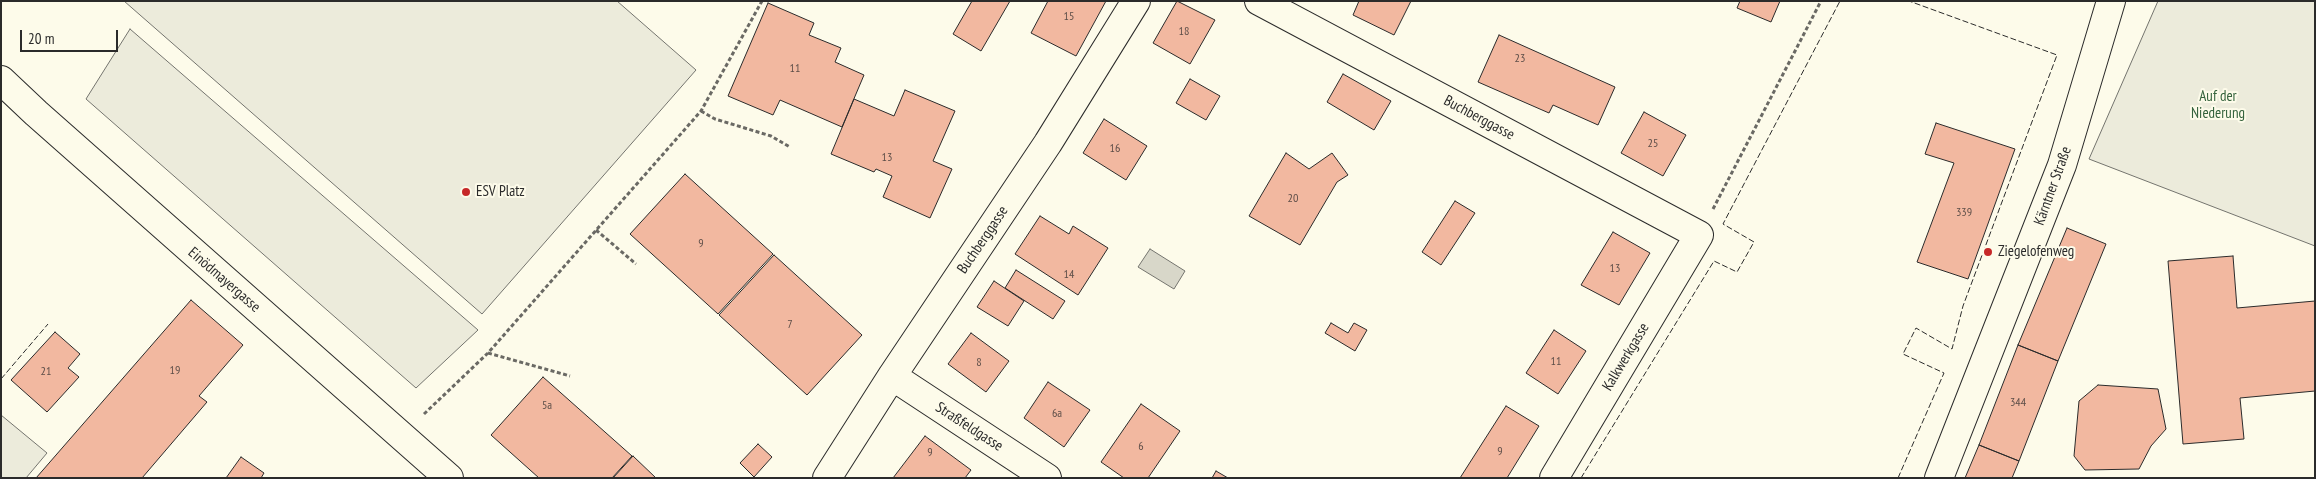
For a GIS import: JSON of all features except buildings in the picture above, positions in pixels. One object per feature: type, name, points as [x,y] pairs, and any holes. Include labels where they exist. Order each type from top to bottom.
[{"type":"street","name":"Buchberggasse","points":[[827,478],[892,376],[1048,143],[1136,1]]},
{"type":"street","name":"Buchberggasse","points":[[1258,1],[1699,235]]},
{"type":"street","name":"Kärntner Straße","points":[[1939,478],[2062,165],[2111,1]]},
{"type":"street","name":"Einödmayergasse","points":[[1,80],[450,478]]},
{"type":"street","name":"Kalkwerkgasse","points":[[1554,478],[1699,235]]},
{"type":"street","name":"Straßfeldgasse","points":[[892,376],[1047,478]]},
{"type":"path","points":[[401,435],[488,353],[701,111],[762,1]]},
{"type":"path","points":[[1699,235],[1822,1]]},
{"type":"path","points":[[701,111],[715,118],[771,136],[790,147]]},
{"type":"path","points":[[596,230],[636,264]]},
{"type":"path","points":[[488,353],[570,376]]},
{"type":"green space","name":"ESV Platz","points":[[124,1],[617,1],[696,70],[482,314]]},
{"type":"green space","name":"Auf der Niederung","points":[[2158,1],[2315,1],[2315,246],[2089,159]]},
{"type":"green space","points":[[130,29],[478,330],[416,388],[86,99]]},
{"type":"green space","points":[[1,415],[47,453],[26,478],[1,478]]},
{"type":"shaded area","points":[[1150,249],[1185,271],[1174,289],[1138,267]]},
{"type":"fence","points":[[1581,478],[1714,261],[1737,272],[1754,242],[1723,224],[1840,1]]},
{"type":"fence","points":[[1898,478],[1944,373],[1903,354],[1916,328],[1952,349],[1963,306],[2057,55],[1909,1]]},
{"type":"fence","points":[[1,379],[48,324]]},
{"type":"place","name":"ESV Platz","points":[[466,192]]},
{"type":"place","name":"Ziegelofenweg","points":[[1988,252]]}]
